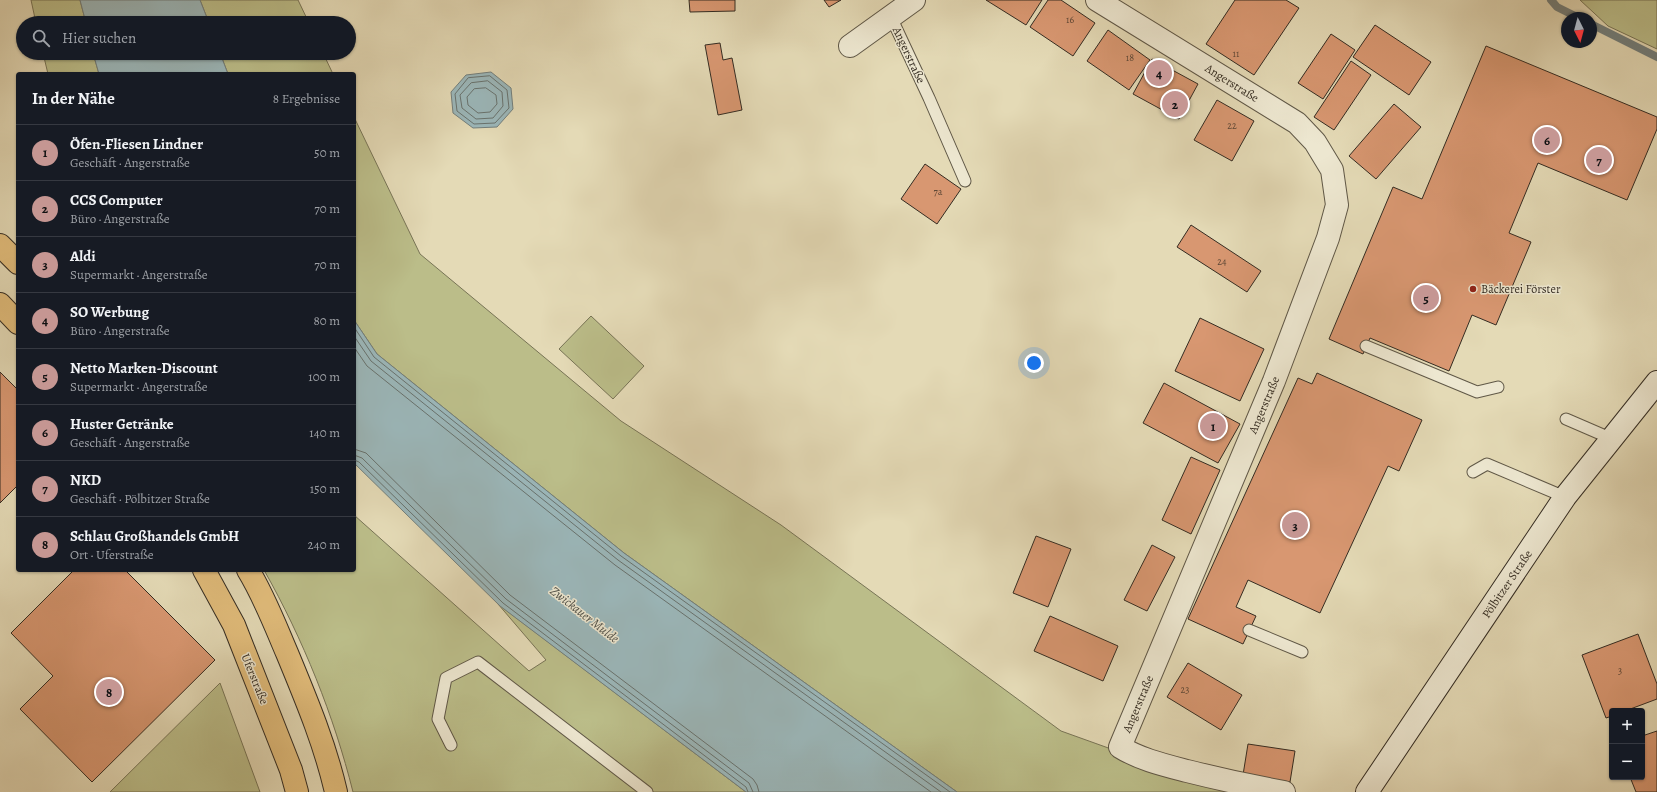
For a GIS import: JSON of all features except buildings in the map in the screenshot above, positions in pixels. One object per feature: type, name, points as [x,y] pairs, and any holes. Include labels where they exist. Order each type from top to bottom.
[{"type":"main road","points":[[0,245],[16,261]]},
{"type":"main road","points":[[0,304],[16,321]]},
{"type":"main road","name":"Uferstraße","points":[[205,572],[234,625],[291,770],[297,792]]},
{"type":"main road","points":[[249,572],[261,591],[297,676],[328,758],[336,792]]},
{"type":"street","name":"Angerstraße","points":[[850,46],[914,0]]},
{"type":"street","name":"Angerstraße","points":[[1097,0],[1297,123],[1315,142],[1332,170],[1337,204],[1328,238],[1274,381],[1120,747],[1129,753],[1168,766],[1236,783],[1284,792]]},
{"type":"street","name":"Pölbitzer Straße","points":[[1367,792],[1565,497],[1610,438],[1657,382]]},
{"type":"lane","name":"Angerstraße","points":[[891,17],[929,98],[965,181]]},
{"type":"lane","points":[[1366,346],[1477,392],[1498,386]]},
{"type":"lane","points":[[1566,419],[1610,438]]},
{"type":"lane","points":[[1473,472],[1487,464],[1565,497]]},
{"type":"lane","points":[[1250,630],[1302,652]]},
{"type":"lane","points":[[451,745],[438,719],[446,678],[478,662],[647,792]]},
{"type":"green space","points":[[31,0],[80,0],[84,16],[34,16]]},
{"type":"green space","points":[[200,0],[298,0],[306,16],[206,16]]},
{"type":"green space","points":[[1580,0],[1657,0],[1657,49],[1608,26],[1597,16],[1597,12],[1593,12]]},
{"type":"green space","points":[[45,60],[95,60],[98,72],[48,72]]},
{"type":"green space","points":[[223,60],[326,60],[332,72],[227,72]]},
{"type":"green space","points":[[356,121],[420,254],[621,421],[781,525],[1061,731],[1231,792],[957,792],[624,553],[377,354],[356,323]]},
{"type":"green space","points":[[591,316],[644,366],[613,399],[559,349]]},
{"type":"green space","points":[[356,517],[529,671],[546,660],[498,604],[746,792],[353,792],[337,735],[316,678],[292,623],[265,572],[356,572]]},
{"type":"green space","points":[[220,683],[260,792],[110,792]]},
{"type":"water","points":[[80,0],[200,0],[206,16],[84,16]]},
{"type":"water","points":[[95,60],[223,60],[227,72],[98,72]]},
{"type":"water","points":[[491,72],[511,88],[513,109],[497,127],[473,128],[453,113],[451,92],[466,75]]},
{"type":"water","name":"Zwickauer Mulde","points":[[356,323],[377,354],[624,553],[957,792],[746,792],[500,606],[356,465]]},
{"type":"waterway","points":[[1551,0],[1557,7],[1567,12]]},
{"type":"waterway","points":[[1597,27],[1657,57]]},
{"type":"place","name":"SO Werbung","points":[[1159,73]]},
{"type":"place","name":"CCS Computer","points":[[1175,104]]},
{"type":"place","name":"Huster Getränke","points":[[1547,140]]},
{"type":"place","name":"NKD","points":[[1599,160]]},
{"type":"place","name":"Bäckerei Förster","points":[[1473,289]]},
{"type":"place","name":"Netto Marken-Discount","points":[[1426,298]]},
{"type":"place","name":"Öfen-Fliesen Lindner","points":[[1213,426]]},
{"type":"place","name":"Aldi","points":[[1295,525]]},
{"type":"place","name":"Schlau Großhandels GmbH","points":[[109,692]]}]
